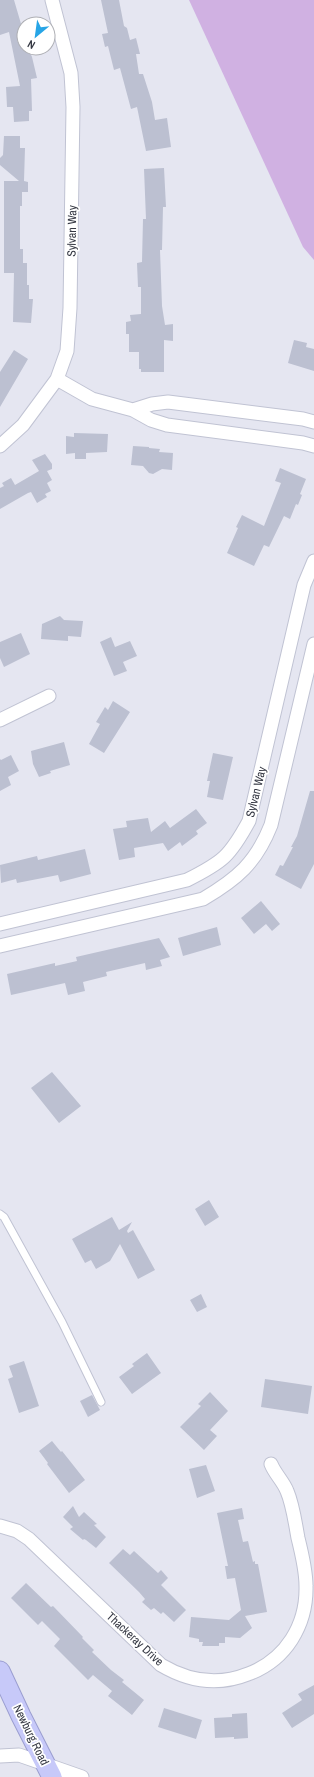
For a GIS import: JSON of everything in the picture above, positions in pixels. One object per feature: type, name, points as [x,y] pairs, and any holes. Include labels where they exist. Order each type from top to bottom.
[{"type":"main road","name":"Newburg Road","points":[[0,1671],[48,1770]]},
{"type":"street","name":"Sylvan Way","points":[[0,446],[23,426],[57,379],[67,351],[70,308],[73,107],[71,73],[52,0]]},
{"type":"street","points":[[57,379],[92,399],[133,410],[151,420],[167,425],[304,443],[314,446]]},
{"type":"street","points":[[133,410],[152,404],[168,402],[304,419],[314,422]]},
{"type":"street","name":"Sylvan Way","points":[[0,924],[187,880],[211,868],[232,850],[249,821],[254,804],[304,585],[314,561]]},
{"type":"street","name":"Sylvan Way","points":[[0,946],[203,899],[228,885],[258,851],[271,825],[314,644]]},
{"type":"street","points":[[0,720],[49,696]]},
{"type":"street","name":"Thackeray Drive","points":[[0,1526],[16,1531],[30,1539],[161,1665],[196,1680],[218,1681],[241,1677],[267,1665],[287,1647],[300,1624],[306,1598],[305,1571],[292,1507],[287,1490],[271,1464]]},
{"type":"street","points":[[0,1756],[19,1755],[48,1770],[82,1777]]},
{"type":"lane","points":[[0,1214],[4,1217],[62,1322],[101,1402]]},
{"type":"shaded area","points":[[189,0],[314,0],[314,260],[303,247]]},
{"type":"building","points":[[0,0],[14,0],[19,16],[16,16],[16,56],[32,56],[37,78],[31,79],[32,111],[29,111],[29,121],[14,122],[13,107],[7,107],[6,87],[20,86],[9,32],[0,35]]},
{"type":"building","points":[[101,0],[119,0],[124,26],[127,28],[130,40],[136,38],[140,54],[136,54],[139,74],[143,74],[152,102],[155,120],[167,118],[171,147],[146,151],[137,107],[131,109],[120,68],[114,70],[108,46],[105,47],[102,34],[108,33]]},
{"type":"building","points":[[4,136],[20,136],[20,148],[25,148],[24,181],[28,182],[28,192],[22,192],[22,206],[20,206],[20,249],[23,249],[23,263],[27,263],[27,285],[29,285],[29,299],[33,299],[31,323],[13,322],[14,273],[4,273],[4,181],[19,181],[0,165],[0,158],[3,155]]},
{"type":"building","points":[[164,168],[166,207],[163,207],[162,250],[160,250],[162,306],[165,325],[173,324],[173,341],[164,340],[164,372],[141,372],[141,369],[139,369],[139,352],[129,352],[129,334],[126,334],[126,322],[131,321],[130,315],[141,314],[141,287],[138,287],[137,263],[142,262],[143,219],[146,219],[144,169]]},
{"type":"building","points":[[294,340],[307,343],[306,347],[314,349],[314,371],[288,363]]},
{"type":"building","points":[[14,350],[28,359],[0,407],[0,372]]},
{"type":"building","points":[[74,433],[108,434],[107,452],[86,453],[86,459],[75,459],[75,453],[66,454],[66,436],[74,437]]},
{"type":"building","points":[[133,446],[149,447],[160,449],[159,452],[173,453],[172,470],[162,469],[153,474],[149,473],[143,466],[131,465]]},
{"type":"building","points":[[45,454],[52,464],[52,469],[47,471],[52,480],[47,483],[51,491],[45,494],[47,497],[37,503],[31,492],[0,509],[0,488],[4,486],[2,483],[11,478],[15,485],[39,471],[32,460]]},
{"type":"building","points":[[280,468],[306,479],[300,494],[302,495],[298,505],[296,504],[290,519],[284,516],[269,547],[264,545],[254,566],[227,553],[242,515],[264,526],[281,483],[275,481]]},
{"type":"building","points":[[60,616],[64,620],[83,621],[81,637],[68,636],[68,641],[41,639],[42,624]]},
{"type":"building","points":[[21,633],[30,654],[4,667],[0,658],[0,642]]},
{"type":"building","points":[[111,637],[115,647],[130,641],[137,656],[123,662],[127,671],[114,676],[100,642]]},
{"type":"building","points":[[113,701],[130,712],[104,753],[89,744],[100,724],[96,722],[105,707],[108,710]]},
{"type":"building","points":[[64,742],[70,765],[50,771],[51,773],[39,777],[33,764],[31,751]]},
{"type":"building","points":[[213,753],[233,757],[223,800],[207,797],[210,781],[207,781]]},
{"type":"building","points":[[11,755],[19,771],[8,777],[11,785],[0,791],[0,759],[1,760]]},
{"type":"building","points":[[310,791],[314,791],[314,864],[301,889],[275,875],[280,865],[283,866],[293,847],[291,847],[297,836]]},
{"type":"building","points":[[196,809],[207,823],[196,831],[198,834],[182,846],[180,842],[168,851],[163,843],[134,848],[135,857],[119,860],[113,829],[127,827],[126,821],[148,818],[151,832],[165,821],[170,828]]},
{"type":"building","points":[[85,849],[91,874],[60,882],[58,875],[17,883],[16,879],[1,883],[0,865],[37,856],[38,860]]},
{"type":"building","points":[[261,901],[280,924],[272,931],[266,924],[254,934],[241,918]]},
{"type":"building","points":[[217,927],[221,945],[183,956],[178,938]]},
{"type":"building","points":[[159,938],[170,957],[160,960],[162,966],[146,970],[145,963],[106,972],[107,976],[83,982],[85,991],[68,995],[65,983],[11,995],[7,974],[55,963],[55,966],[77,961],[76,957]]},
{"type":"building","points":[[52,1072],[81,1106],[59,1123],[31,1088]]},
{"type":"building","points":[[209,1200],[219,1217],[205,1226],[195,1209]]},
{"type":"building","points":[[112,1217],[119,1230],[132,1222],[127,1231],[128,1233],[133,1230],[155,1270],[138,1279],[120,1244],[110,1261],[96,1269],[91,1260],[85,1263],[72,1239]]},
{"type":"building","points":[[201,1294],[207,1307],[197,1312],[190,1300]]},
{"type":"building","points":[[147,1353],[161,1373],[132,1394],[119,1377],[134,1366],[132,1364]]},
{"type":"building","points":[[24,1361],[39,1406],[19,1413],[8,1379],[13,1377],[9,1366]]},
{"type":"building","points":[[265,1379],[312,1386],[308,1414],[261,1407]]},
{"type":"building","points":[[210,1392],[228,1411],[210,1430],[217,1436],[204,1450],[180,1427],[201,1406],[198,1404]]},
{"type":"building","points":[[92,1395],[100,1410],[88,1417],[80,1401]]},
{"type":"building","points":[[52,1441],[85,1480],[69,1493],[39,1451]]},
{"type":"building","points":[[206,1465],[215,1491],[197,1498],[189,1469]]},
{"type":"building","points":[[73,1506],[79,1517],[84,1512],[97,1524],[94,1525],[106,1537],[96,1548],[86,1540],[83,1540],[70,1529],[73,1527],[63,1517]]},
{"type":"building","points":[[242,1508],[244,1519],[238,1520],[243,1542],[248,1541],[253,1562],[255,1561],[255,1564],[258,1564],[267,1612],[245,1616],[252,1628],[240,1638],[225,1637],[225,1643],[219,1643],[219,1646],[202,1646],[203,1642],[199,1642],[199,1639],[189,1637],[191,1617],[229,1620],[241,1610],[235,1578],[227,1579],[225,1566],[228,1566],[217,1513]]},
{"type":"building","points":[[123,1549],[130,1555],[134,1551],[158,1573],[161,1570],[168,1578],[161,1585],[186,1610],[174,1622],[163,1612],[161,1614],[154,1608],[151,1610],[142,1602],[145,1599],[109,1563]]},
{"type":"building","points":[[26,1583],[51,1607],[53,1606],[83,1637],[82,1638],[94,1650],[92,1652],[124,1680],[122,1682],[144,1700],[132,1715],[108,1696],[112,1691],[93,1675],[88,1680],[54,1646],[60,1639],[42,1621],[38,1625],[11,1598]]},
{"type":"building","points":[[314,1685],[314,1714],[292,1728],[282,1713],[302,1700],[298,1694]]},
{"type":"building","points":[[164,1708],[202,1720],[196,1739],[158,1727]]},
{"type":"building","points":[[247,1713],[248,1738],[215,1738],[214,1718],[232,1717],[232,1714]]}]
